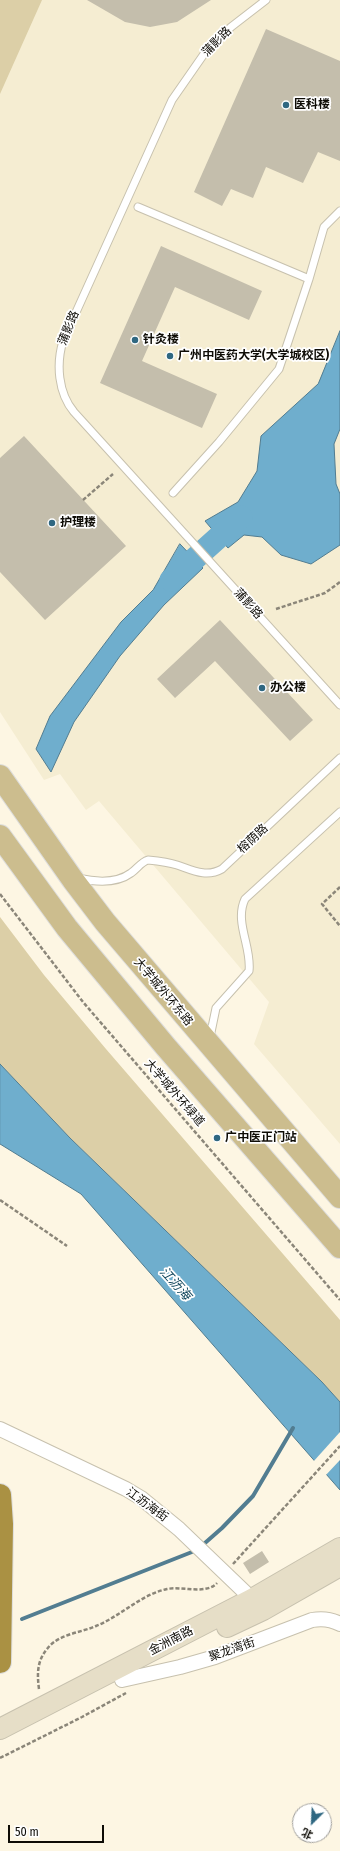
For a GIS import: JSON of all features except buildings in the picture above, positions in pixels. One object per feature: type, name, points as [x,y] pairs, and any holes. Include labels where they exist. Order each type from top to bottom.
[{"type":"highway","points":[[0,1495],[2,1524],[0,1662]]},
{"type":"main road","name":"大学城外环东路","points":[[0,776],[69,874],[124,945],[340,1197]]},
{"type":"main road","points":[[6,844],[72,934],[166,1047],[340,1247]]},
{"type":"main road","name":"金洲南路","points":[[0,1744],[122,1680],[263,1610],[291,1585],[340,1548]]},
{"type":"main road","name":"金洲南路","points":[[0,1729],[252,1599],[340,1566]]},
{"type":"street","name":"江沥海街","points":[[0,1429],[134,1494],[178,1529],[252,1599]]},
{"type":"street","name":"聚龙湾街","points":[[122,1680],[180,1667],[215,1657],[312,1620],[322,1618],[333,1620],[340,1624]]},
{"type":"lane","name":"蒲影路","points":[[266,0],[231,27],[208,50],[190,72],[172,100],[63,342],[59,357],[59,376],[66,399],[71,409],[340,705]]},
{"type":"lane","points":[[138,207],[309,279]]},
{"type":"lane","points":[[173,493],[219,442],[279,369],[309,279],[324,227],[340,211]]},
{"type":"lane","name":"榕荫路","points":[[69,874],[91,880],[111,881],[127,876],[148,860],[176,864],[199,873],[211,873],[218,871],[340,758]]},
{"type":"lane","points":[[209,1045],[212,1019],[216,1008],[250,971],[249,956],[241,914],[245,900],[340,812]]},
{"type":"path","points":[[83,500],[113,474]]},
{"type":"path","points":[[276,609],[325,594],[340,582]]},
{"type":"path","points":[[340,887],[322,904],[340,926]]},
{"type":"path","name":"大学城外环绿道","points":[[0,894],[83,1002],[340,1300]]},
{"type":"path","points":[[0,1200],[67,1246]]},
{"type":"path","points":[[39,1689],[37,1673],[39,1663],[47,1648],[52,1643],[105,1622],[138,1601],[166,1589],[207,1589],[214,1586],[340,1446]]},
{"type":"path","points":[[0,1758],[82,1717]]},
{"type":"shaded area","name":"广州中医药大学(大学城校区)","points":[[0,0],[340,0],[340,1144],[254,1044],[269,1002],[99,801],[86,810],[60,774],[44,780],[0,712]]},
{"type":"shaded area","points":[[0,0],[42,0],[0,94]]},
{"type":"shaded area","points":[[0,917],[44,975],[106,1049],[340,1320],[340,1402],[322,1382],[70,1138],[0,1064]]},
{"type":"water","points":[[340,331],[340,429],[334,444],[336,484],[340,494],[340,545],[311,564],[281,555],[262,537],[244,535],[228,548],[205,521],[238,502],[257,471],[261,436],[318,384]]},
{"type":"water","points":[[180,544],[203,568],[164,605],[120,656],[74,722],[51,772],[36,749],[50,716],[121,622],[153,590]]},
{"type":"water","name":"江沥海","points":[[0,1064],[70,1138],[322,1382],[340,1402],[340,1490],[81,1194],[0,1144]]},
{"type":"pier","points":[[340,1432],[340,1460],[325,1476],[313,1462]]},
{"type":"waterway","points":[[171,580],[241,517]]},
{"type":"waterway","points":[[22,1619],[197,1550],[222,1528],[253,1496],[293,1428]]},
{"type":"place","name":"医科楼","points":[[286,105]]},
{"type":"place","name":"针灸楼","points":[[135,340]]},
{"type":"place","name":"广州中医药大学(大学城校区)","points":[[170,356]]},
{"type":"place","name":"护理楼","points":[[52,523]]},
{"type":"place","name":"办公楼","points":[[262,688]]},
{"type":"place","name":"广中医正门站","points":[[217,1138]]}]
